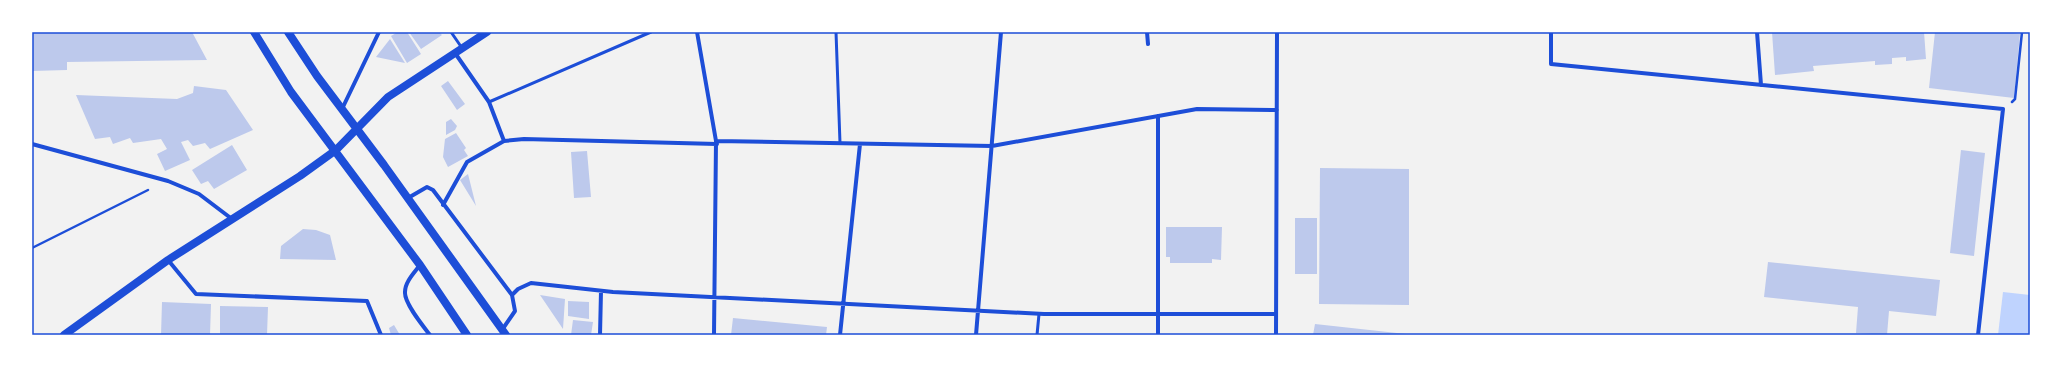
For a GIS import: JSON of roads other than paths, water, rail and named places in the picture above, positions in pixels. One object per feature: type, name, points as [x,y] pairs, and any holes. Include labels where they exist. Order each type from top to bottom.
[{"type":"main road","points":[[254,32],[291,92],[336,150],[420,265],[467,335]]},
{"type":"main road","points":[[288,32],[317,76],[408,198],[504,332]]},
{"type":"main road","points":[[64,335],[168,260],[300,176],[336,150],[388,97],[487,32]]},
{"type":"street","points":[[342,109],[379,32]]},
{"type":"street","points":[[697,32],[716,143],[714,335]]},
{"type":"street","points":[[976,335],[1001,32]]},
{"type":"street","points":[[1148,32],[1148,44]]},
{"type":"street","points":[[1276,335],[1277,32]]},
{"type":"street","points":[[1551,32],[1551,64],[2002,109],[1978,335]]},
{"type":"street","points":[[1757,32],[1761,85]]},
{"type":"street","points":[[454,53],[489,102],[504,141]]},
{"type":"street","points":[[443,205],[467,162],[504,141],[524,139],[992,146],[1197,109],[1277,110]]},
{"type":"street","points":[[1158,116],[1158,335]]},
{"type":"street","points":[[32,144],[168,181],[199,194],[232,219]]},
{"type":"street","points":[[840,335],[860,144]]},
{"type":"street","points":[[408,198],[427,187],[433,190],[512,295],[515,311],[504,332]]},
{"type":"street","points":[[168,260],[196,294],[366,301],[381,335]]},
{"type":"street","points":[[420,265],[407,283],[404,293],[407,302],[430,335]]},
{"type":"street","points":[[512,295],[518,289],[531,283],[601,291],[715,298],[1039,314],[1276,314]]},
{"type":"street","points":[[600,335],[601,291]]},
{"type":"lane","points":[[450,32],[462,48]]},
{"type":"lane","points":[[489,102],[651,32]]},
{"type":"lane","points":[[836,32],[840,143]]},
{"type":"lane","points":[[1037,335],[1039,314]]},
{"type":"water","points":[[2003,292],[2030,295],[2030,335],[1998,335]]}]
